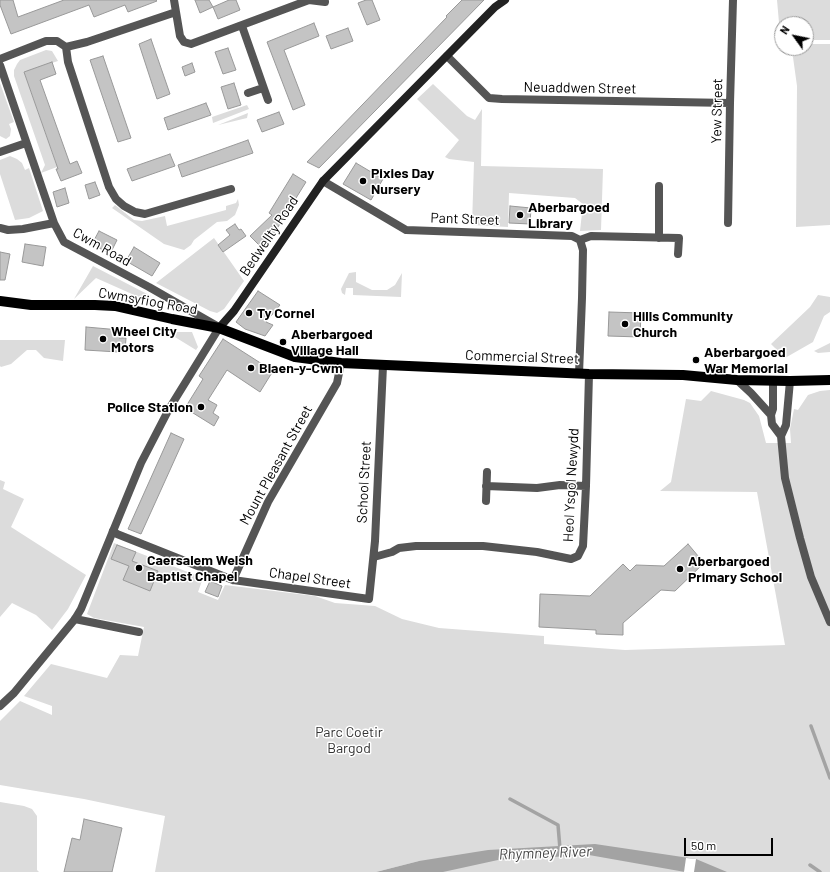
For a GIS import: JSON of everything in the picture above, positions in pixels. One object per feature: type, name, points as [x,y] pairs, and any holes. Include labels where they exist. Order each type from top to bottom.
[{"type":"main road","name":"Bedwellty Road","points":[[219,328],[234,311],[323,181],[495,7],[505,0]]},
{"type":"main road","name":"Cwmsyfiog Road","points":[[0,301],[31,305],[115,306],[219,328]]},
{"type":"main road","name":"Commercial Street","points":[[219,328],[295,357],[341,363],[584,374],[682,375],[737,380],[830,380]]},
{"type":"street","points":[[174,0],[180,36],[184,42],[191,44],[309,0],[325,2]]},
{"type":"street","name":"Yew Street","points":[[728,223],[730,104],[734,0]]},
{"type":"street","points":[[0,59],[46,41],[57,41],[66,47],[87,42],[176,12]]},
{"type":"street","points":[[242,26],[268,100]]},
{"type":"street","points":[[66,47],[68,62],[109,187],[116,199],[124,206],[134,212],[145,214],[231,189]]},
{"type":"street","name":"Neuaddwen Street","points":[[447,56],[489,98],[502,100],[730,104]]},
{"type":"street","name":"Cwm Road","points":[[0,65],[54,223],[60,236],[68,245],[149,287],[219,328]]},
{"type":"street","points":[[248,93],[263,88]]},
{"type":"street","points":[[0,152],[26,143]]},
{"type":"street","name":"Pant Street","points":[[323,181],[406,230],[572,236],[580,240]]},
{"type":"street","points":[[659,186],[659,238]]},
{"type":"street","points":[[0,228],[8,230],[23,229],[54,223]]},
{"type":"street","points":[[584,374],[582,250],[580,240],[591,236],[679,238],[678,254]]},
{"type":"street","name":"Bedwellty Road","points":[[0,706],[14,693],[75,619],[81,609],[141,463],[169,409],[219,328]]},
{"type":"street","name":"Mount Pleasant Street","points":[[233,580],[268,502],[337,383],[341,363]]},
{"type":"street","name":"School Street","points":[[369,599],[374,557],[383,366]]},
{"type":"street","name":"Heol Ysgol Newydd","points":[[374,557],[392,552],[399,548],[416,546],[483,546],[537,552],[570,559],[578,556],[582,546],[586,486],[584,374]]},
{"type":"street","points":[[737,380],[771,415]]},
{"type":"street","points":[[773,381],[773,409],[771,415],[772,424],[781,436]]},
{"type":"street","points":[[790,381],[786,425],[781,436],[785,478],[811,577],[830,622]]},
{"type":"street","points":[[486,502],[487,472]]},
{"type":"street","points":[[486,486],[537,488],[560,485],[586,486]]},
{"type":"street","name":"Chapel Street","points":[[113,531],[117,534],[233,580],[369,599]]},
{"type":"street","points":[[75,619],[139,632]]},
{"type":"green space","points":[[777,0],[830,0],[830,40],[814,40],[814,16],[778,16]]},
{"type":"green space","points":[[814,44],[830,44],[830,225],[796,227],[797,86],[793,56],[814,56]]},
{"type":"green space","points":[[46,50],[52,51],[58,61],[24,72],[57,167],[41,173],[45,165],[14,76],[14,70],[20,60]]},
{"type":"green space","points":[[0,83],[14,122],[9,124],[11,129],[10,136],[6,139],[0,136]]},
{"type":"green space","points":[[433,84],[467,116],[475,120],[482,109],[481,166],[603,169],[601,230],[580,231],[583,204],[575,198],[509,193],[508,227],[472,225],[474,162],[449,159],[445,157],[459,140],[417,99]]},
{"type":"green space","points":[[247,105],[249,109],[213,123],[212,117]]},
{"type":"green space","points":[[248,113],[247,118],[218,125]]},
{"type":"green space","points":[[10,156],[22,163],[25,170],[29,168],[43,211],[29,218],[15,220],[0,174],[0,160]]},
{"type":"green space","points":[[238,199],[239,205],[235,215],[227,221],[217,222],[184,250],[164,244],[112,208],[115,205],[134,220],[142,221],[165,216],[167,226],[226,210],[226,206],[236,203]]},
{"type":"green space","points":[[214,238],[244,281],[224,309],[217,313],[210,311],[156,283]]},
{"type":"green space","points":[[93,266],[151,296],[141,298],[96,278],[74,299]]},
{"type":"green space","points":[[356,272],[356,282],[372,290],[387,290],[395,285],[402,273],[401,297],[353,295],[353,288],[346,288],[345,295],[342,293],[341,289],[349,273]]},
{"type":"green space","points":[[818,295],[830,297],[830,312],[824,316],[813,342],[785,358],[771,344],[810,307]]},
{"type":"green space","points":[[157,326],[177,332],[192,332],[198,347],[196,350]]},
{"type":"green space","points":[[0,340],[65,340],[63,361],[44,358],[36,350],[27,350],[11,364],[1,367]]},
{"type":"green space","points":[[830,343],[830,352],[818,353],[814,351]]},
{"type":"green space","name":"Parc Coetir Bargod","points":[[830,390],[830,872],[421,872],[419,861],[376,872],[155,872],[165,816],[84,799],[0,785],[0,721],[20,701],[52,715],[52,706],[24,696],[51,664],[107,678],[120,655],[138,656],[144,627],[94,618],[87,614],[114,543],[203,578],[198,592],[218,600],[225,585],[315,596],[335,603],[375,606],[402,619],[439,628],[544,636],[544,644],[625,650],[785,645],[757,492],[660,491],[671,482],[686,399],[701,401],[711,391],[744,400],[750,403],[759,416],[766,443],[791,443],[790,429],[794,409],[798,410],[808,395],[820,391]]},
{"type":"green space","points":[[0,480],[5,482],[3,489],[24,499],[11,527],[86,575],[68,609],[52,630],[36,615],[12,603],[0,617]]},
{"type":"green space","points":[[0,802],[24,806],[32,809],[37,816],[37,870],[39,872],[0,872]]},
{"type":"water","name":"Rhymney River","points":[[595,844],[696,859],[727,872],[685,872],[589,855],[498,860],[443,872],[376,872],[419,861],[488,850]]},
{"type":"pier","points":[[686,858],[696,859],[694,872],[684,872]]},
{"type":"building","points":[[0,0],[13,0],[18,17],[64,0],[157,1],[128,12],[125,5],[94,17],[89,5],[11,34],[0,5]]},
{"type":"building","points":[[195,0],[209,0],[213,7],[200,13]]},
{"type":"building","points":[[229,0],[236,0],[240,10],[218,19],[213,7]]},
{"type":"building","points":[[366,0],[372,0],[380,20],[367,25],[358,3]]},
{"type":"building","points":[[462,0],[484,0],[319,168],[307,162],[447,17],[446,16]]},
{"type":"building","points":[[314,23],[319,36],[284,50],[305,105],[293,110],[267,42]]},
{"type":"building","points":[[348,28],[353,41],[331,49],[326,36]]},
{"type":"building","points":[[151,39],[170,94],[157,99],[139,44]]},
{"type":"building","points":[[228,48],[236,70],[223,74],[215,52]]},
{"type":"building","points":[[103,56],[131,138],[118,142],[90,60]]},
{"type":"building","points":[[52,62],[56,74],[40,80],[70,164],[77,161],[82,173],[61,181],[24,72]]},
{"type":"building","points":[[192,63],[195,72],[185,76],[182,67]]},
{"type":"building","points":[[234,83],[241,105],[228,109],[221,87]]},
{"type":"building","points":[[206,103],[211,115],[168,130],[164,118]]},
{"type":"building","points":[[279,112],[284,124],[262,132],[257,120]]},
{"type":"building","points":[[248,140],[253,153],[182,177],[178,165]]},
{"type":"building","points":[[170,154],[175,166],[132,181],[127,169]]},
{"type":"building","name":"Pixies Day Nursery","points":[[356,163],[383,179],[371,200],[343,184]]},
{"type":"building","points":[[293,174],[306,182],[273,235],[261,247],[250,236],[272,215],[269,213]]},
{"type":"building","points":[[95,182],[100,195],[89,199],[85,185]]},
{"type":"building","points":[[65,188],[69,203],[57,207],[53,192]]},
{"type":"building","points":[[510,206],[531,208],[530,224],[509,223]]},
{"type":"building","points":[[235,224],[246,236],[223,252],[218,245],[230,235],[226,230]]},
{"type":"building","points":[[99,231],[117,240],[110,254],[92,244]]},
{"type":"building","points":[[25,244],[46,247],[43,266],[22,262]]},
{"type":"building","points":[[134,247],[160,263],[152,276],[126,261]]},
{"type":"building","points":[[0,252],[10,254],[5,280],[0,280]]},
{"type":"building","name":"Ty Cornel","points":[[258,291],[280,305],[266,322],[273,325],[265,336],[245,329],[236,322]]},
{"type":"building","name":"Hills Community Church","points":[[609,312],[641,313],[640,337],[608,336]]},
{"type":"building","points":[[86,327],[120,330],[119,338],[126,338],[125,351],[85,350]]},
{"type":"building","name":"Blaen-y-Cwm","points":[[223,339],[273,371],[260,392],[227,370],[208,400],[217,405],[213,413],[219,417],[214,426],[185,408],[203,379],[199,376]]},
{"type":"building","points":[[171,433],[184,439],[141,534],[128,529]]},
{"type":"building","points":[[688,544],[704,563],[675,591],[661,590],[623,623],[623,635],[596,634],[596,630],[539,627],[540,594],[590,596],[623,564],[630,571],[636,565],[664,566]]},
{"type":"building","name":"Caersalem Welsh Baptist Chapel","points":[[117,545],[136,552],[132,561],[158,571],[150,591],[123,580],[129,566],[111,559]]},
{"type":"building","points":[[210,581],[222,586],[218,597],[205,592]]},
{"type":"building","points":[[84,819],[122,828],[112,872],[64,872],[72,838],[80,840]]},
{"type":"waterway","points":[[811,726],[830,778]]},
{"type":"waterway","name":"Rhymney River","points":[[510,799],[558,825],[560,849]]},
{"type":"waterway","points":[[810,865],[820,872]]},
{"type":"place","name":"Pixies Day Nursery","points":[[363,181]]},
{"type":"place","name":"Aberbargoed Library","points":[[520,215]]},
{"type":"place","name":"Ty Cornel","points":[[249,313]]},
{"type":"place","name":"Hills Community Church","points":[[625,324]]},
{"type":"place","name":"Wheel City Motors","points":[[103,339]]},
{"type":"place","name":"Aberbargoed Village Hall","points":[[283,342]]},
{"type":"place","name":"Aberbargoed War Memorial","points":[[696,360]]},
{"type":"place","name":"Blaen-y-Cwm","points":[[251,368]]},
{"type":"place","name":"Police Station","points":[[201,407]]},
{"type":"place","name":"Caersalem Welsh Baptist Chapel","points":[[139,568]]},
{"type":"place","name":"Aberbargoed Primary School","points":[[680,569]]}]
